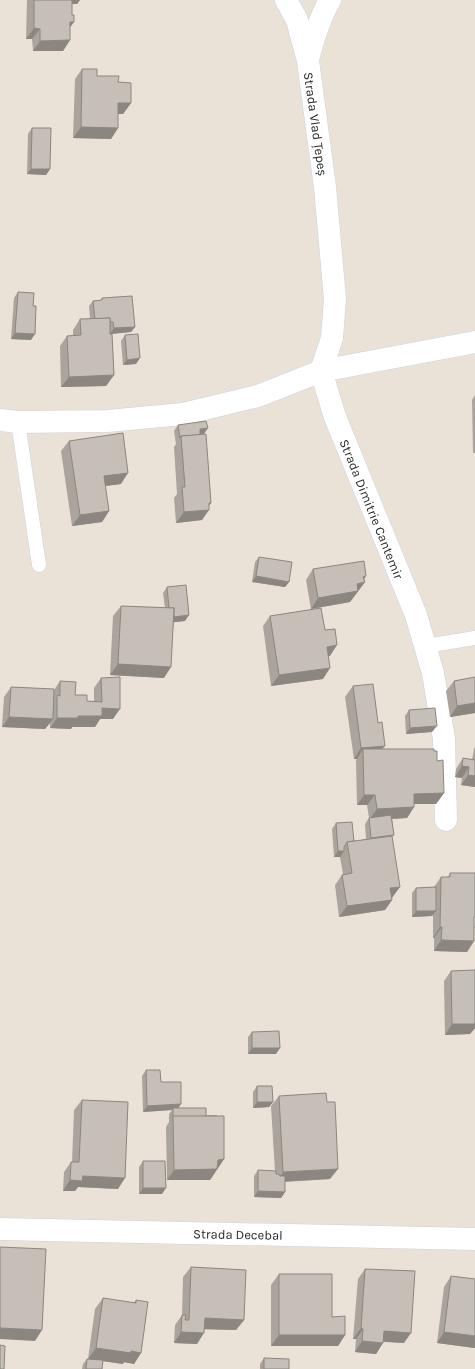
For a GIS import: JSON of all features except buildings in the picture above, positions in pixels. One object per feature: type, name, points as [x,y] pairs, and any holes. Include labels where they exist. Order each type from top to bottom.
[{"type":"street","name":"Strada Vlad Țepeș","points":[[286,0],[297,20],[308,61],[325,187],[335,299],[332,338],[321,371]]},
{"type":"street","name":"Strada Vlad Țepeș","points":[[308,61],[315,31],[322,12],[330,0]]},
{"type":"street","points":[[9,421],[107,421],[182,414],[258,396],[321,371],[475,342]]},
{"type":"street","name":"Strada Dimitrie Cantemir","points":[[321,371],[335,417],[416,615],[426,646],[433,673],[444,739],[446,820]]},
{"type":"street","name":"Strada Decebal","points":[[0,1229],[475,1239]]},
{"type":"lane","points":[[9,421],[39,565]]},
{"type":"lane","points":[[426,646],[475,638]]}]
